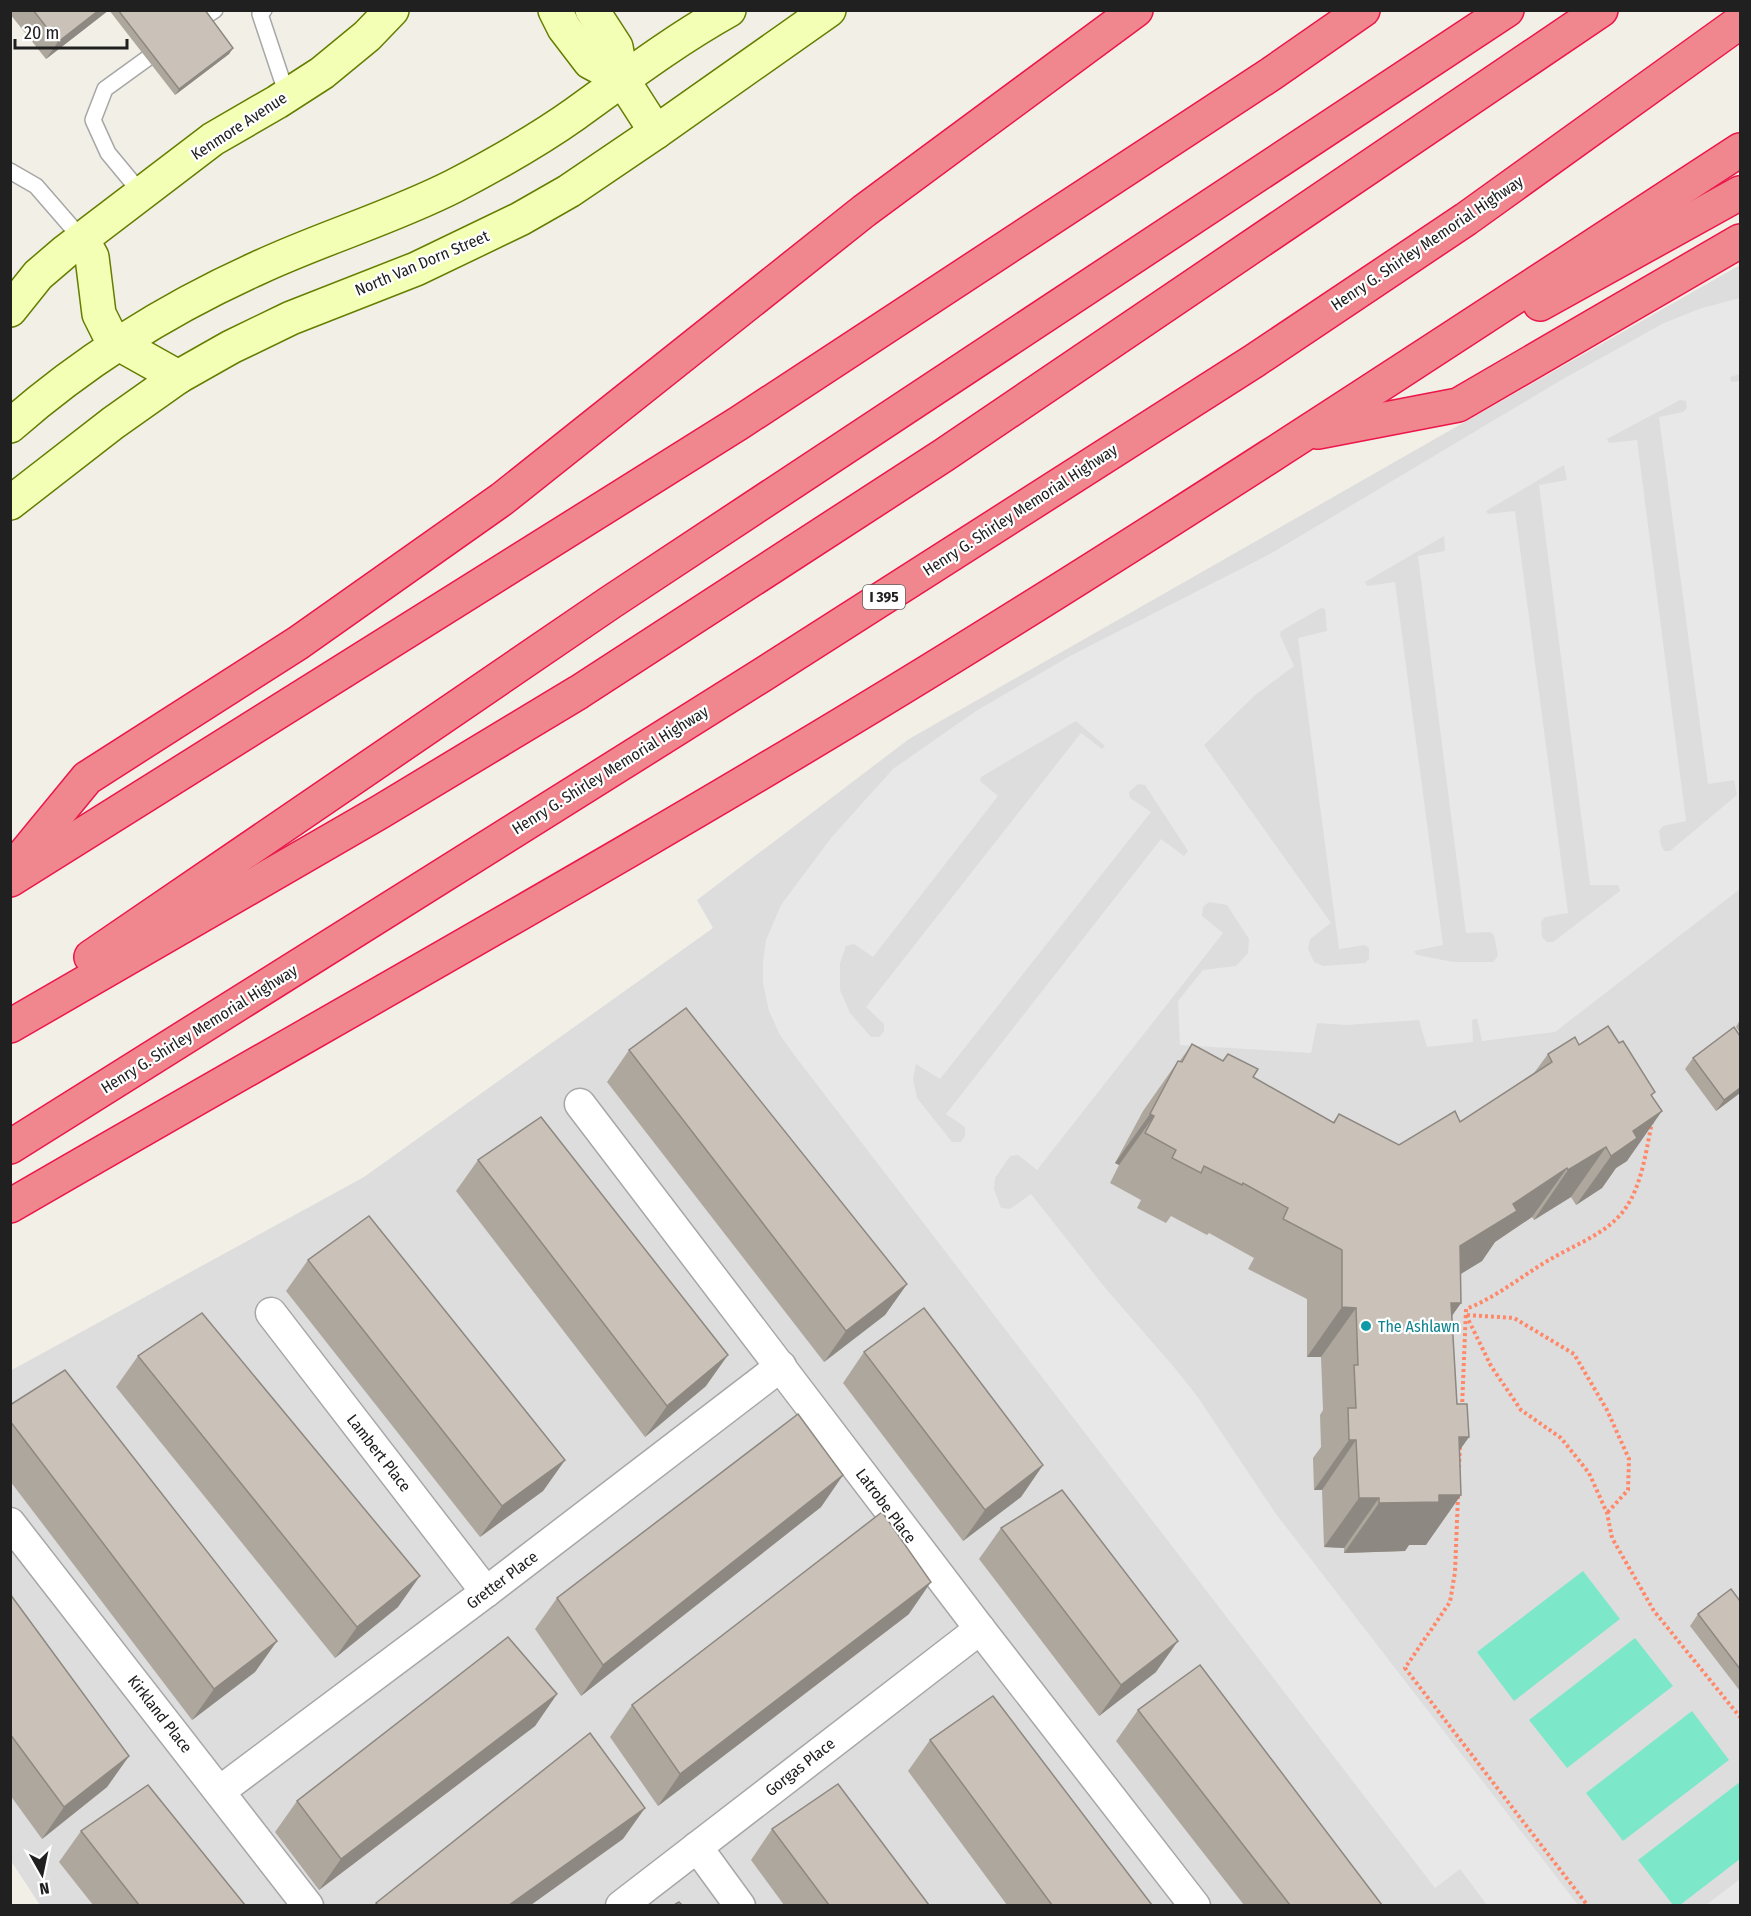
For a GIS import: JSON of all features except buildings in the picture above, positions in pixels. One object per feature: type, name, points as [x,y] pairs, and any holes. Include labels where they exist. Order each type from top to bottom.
[{"type":"highway","points":[[10,871],[87,778],[298,642],[502,499],[864,211],[1136,10]]},
{"type":"highway","points":[[10,880],[739,423],[1271,74],[1363,10]]},
{"type":"highway","points":[[10,1026],[380,812],[579,692],[945,455],[1601,10]]},
{"type":"highway","points":[[10,1012],[621,595],[1501,15]]},
{"type":"highway","name":"Henry G. Shirley Memorial Highway","points":[[10,1147],[759,677],[1263,354],[1466,219],[1740,22]]},
{"type":"highway","points":[[10,1206],[548,899],[952,657],[1302,435],[1740,150]]},
{"type":"highway","points":[[1302,435],[1740,194]]},
{"type":"highway","points":[[1302,435],[1458,405],[1740,241]]},
{"type":"main road","name":"Kenmore Avenue","points":[[10,310],[38,275],[82,239],[213,139],[322,73],[392,10]]},
{"type":"main road","points":[[555,10],[564,28],[590,62],[622,79]]},
{"type":"main road","points":[[592,10],[616,47],[622,79],[656,132]]},
{"type":"main road","points":[[10,426],[75,374],[194,299],[257,268],[387,216],[452,187],[514,154],[622,79],[729,10]]},
{"type":"main road","name":"North Van Dorn Street","points":[[10,503],[113,423],[178,378],[231,347],[291,318],[416,269],[520,219],[569,191],[829,10]]},
{"type":"main road","points":[[82,239],[92,257],[99,314],[112,340],[178,378]]},
{"type":"street","name":"Latrobe Place","points":[[580,1104],[980,1629],[1195,1905]]},
{"type":"street","name":"Lambert Place","points":[[271,1313],[486,1592]]},
{"type":"street","name":"Gretter Place","points":[[220,1791],[486,1592],[781,1366]]},
{"type":"street","name":"Kirkland Place","points":[[10,1523],[308,1905]]},
{"type":"street","name":"Gorgas Place","points":[[621,1905],[980,1629]]},
{"type":"street","points":[[697,1847],[740,1905]]},
{"type":"lane","points":[[142,194],[108,153],[93,120],[105,89],[215,10]]},
{"type":"lane","points":[[260,12],[288,95]]},
{"type":"lane","points":[[10,171],[36,186],[82,239]]},
{"type":"path","points":[[1461,1420],[1466,1310],[1493,1298],[1547,1261],[1603,1231],[1625,1210],[1641,1174],[1652,1122]]},
{"type":"path","points":[[1466,1315],[1491,1366],[1521,1410],[1561,1438],[1589,1473],[1607,1514],[1612,1538],[1654,1611],[1740,1717]]},
{"type":"path","points":[[1466,1315],[1514,1318],[1574,1354],[1607,1410],[1629,1459],[1628,1490],[1607,1514]]},
{"type":"path","points":[[1459,1478],[1460,1443]]},
{"type":"path","points":[[1458,1490],[1455,1572],[1450,1602],[1405,1668],[1588,1905]]},
{"type":"shaded area","points":[[1740,265],[1740,1905],[40,1905],[11,1861],[10,1371],[364,1177],[713,928],[697,900],[909,739]]},
{"type":"shaded area","points":[[1740,298],[1740,374],[1730,377],[1731,382],[1740,381],[1740,889],[1555,1032],[1482,1041],[1477,1018],[1472,1020],[1473,1042],[1427,1047],[1419,1020],[1346,1025],[1317,1023],[1311,1053],[1180,1045],[1178,1001],[1203,970],[1236,966],[1248,953],[1249,939],[1227,905],[1209,902],[1203,907],[1202,916],[1223,933],[1037,1170],[1018,1155],[1010,1156],[995,1178],[994,1189],[1001,1208],[1010,1209],[1031,1194],[1106,1289],[1173,1366],[1197,1396],[1276,1514],[1578,1905],[1487,1905],[1460,1869],[1435,1888],[795,1056],[780,1035],[769,1011],[763,983],[763,961],[766,940],[781,905],[831,838],[893,769],[976,711],[1070,656],[1270,554],[1563,379],[1664,323],[1702,308]],"holes":[[[1680,400],[1686,401],[1687,408],[1683,412],[1659,417],[1708,784],[1734,780],[1737,795],[1670,851],[1664,851],[1659,831],[1663,826],[1686,821],[1637,440],[1609,443],[1607,439]],[[1564,465],[1567,480],[1539,485],[1590,885],[1618,885],[1620,891],[1553,942],[1547,942],[1542,937],[1541,922],[1545,917],[1568,913],[1515,511],[1488,514],[1486,511]],[[1444,536],[1445,551],[1418,556],[1466,933],[1490,932],[1494,935],[1498,956],[1493,962],[1453,962],[1417,955],[1414,951],[1443,945],[1395,582],[1367,586],[1365,582]],[[1321,608],[1325,609],[1327,631],[1298,638],[1339,949],[1365,945],[1369,948],[1369,959],[1365,963],[1323,966],[1314,962],[1308,949],[1310,939],[1331,923],[1204,745],[1254,696],[1294,666],[1280,635],[1281,631]],[[1076,721],[1105,746],[1102,749],[1081,733],[866,1007],[884,1024],[884,1031],[879,1037],[871,1037],[850,1013],[840,990],[840,963],[846,946],[854,944],[873,957],[998,796],[980,781],[981,777]],[[1138,784],[1145,785],[1188,851],[1184,856],[1161,839],[946,1114],[965,1127],[965,1136],[961,1142],[952,1142],[917,1098],[913,1079],[916,1064],[940,1079],[1151,812],[1130,798],[1129,792]]]},
{"type":"shaded area","points":[[1740,1879],[1740,1905],[1706,1905]]},
{"type":"green space","points":[[1583,1571],[1620,1619],[1514,1701],[1477,1652]]},
{"type":"green space","points":[[1635,1638],[1673,1686],[1567,1768],[1529,1720]]},
{"type":"green space","points":[[1692,1711],[1729,1760],[1623,1841],[1586,1793]]},
{"type":"green space","points":[[1740,1782],[1740,1859],[1680,1905],[1673,1905],[1638,1860]]},
{"type":"place","name":"The Ashlawn","points":[[1366,1326]]}]
